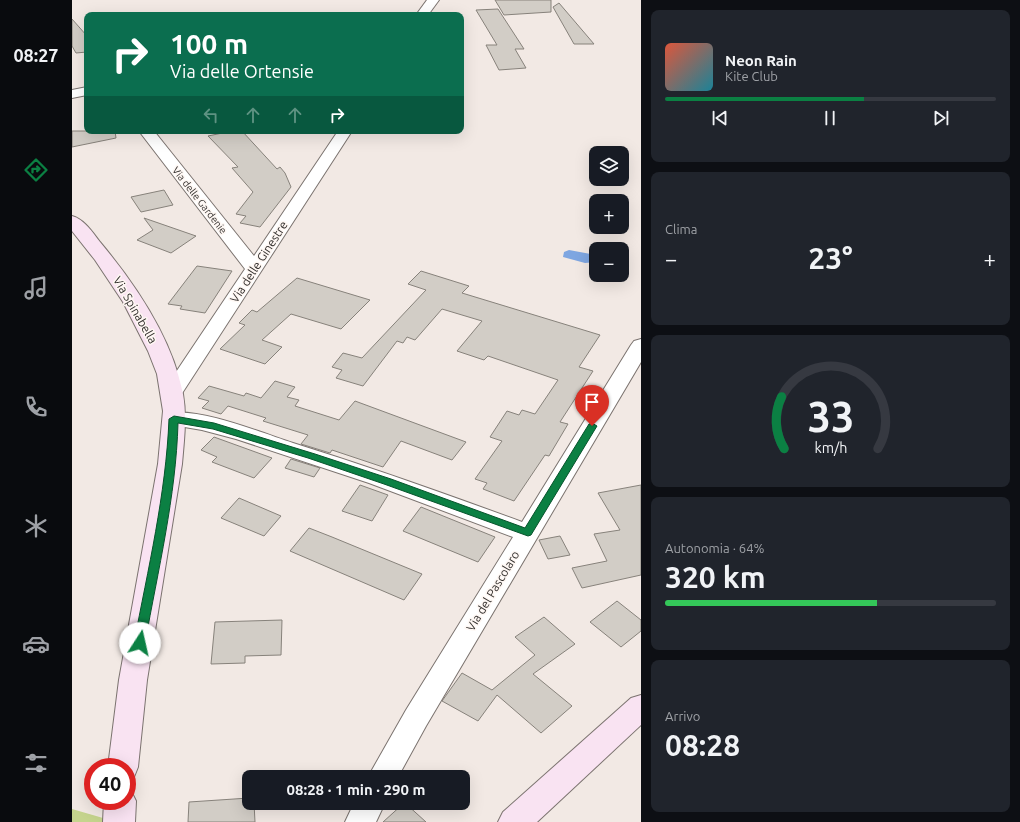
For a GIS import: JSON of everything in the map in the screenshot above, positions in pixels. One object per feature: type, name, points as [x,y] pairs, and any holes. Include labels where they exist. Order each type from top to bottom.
[{"type":"street","points":[[424,12],[432,0]]},
{"type":"street","points":[[72,94],[84,92]]},
{"type":"street","name":"Via delle Gardenie","points":[[148,134],[254,268]]},
{"type":"street","name":"Via delle Ginestre","points":[[172,393],[343,134]]},
{"type":"street","name":"Via Spinabella","points":[[72,220],[94,245],[148,329],[168,376],[172,393],[174,419],[173,444],[164,508],[134,680],[124,758]]},
{"type":"street","name":"Via del Pascolaro","points":[[388,770],[416,718],[641,345]]},
{"type":"street","points":[[174,419],[214,426],[311,456],[388,481],[528,533]]},
{"type":"street","points":[[514,822],[641,707]]},
{"type":"street","points":[[119,822],[120,810]]},
{"type":"street","points":[[360,822],[366,810]]},
{"type":"green space","points":[[72,809],[103,818],[103,822],[72,822]]},
{"type":"water","points":[[569,250],[589,254],[589,263],[585,263],[563,257],[564,252]]},
{"type":"building","points":[[495,0],[551,0],[551,12],[504,15]]},
{"type":"building","points":[[559,3],[594,44],[574,44],[553,7]]},
{"type":"building","points":[[498,9],[524,49],[515,49],[526,68],[499,70],[486,45],[497,45],[476,10]]},
{"type":"building","points":[[72,19],[84,33],[84,52],[76,53],[72,46]]},
{"type":"building","points":[[72,131],[84,131],[84,134],[115,134],[116,138],[72,147]]},
{"type":"building","points":[[218,134],[245,134],[277,169],[280,167],[285,173],[291,187],[260,227],[240,223],[246,216],[236,214],[253,192],[232,168],[238,167],[208,136]]},
{"type":"building","points":[[164,190],[173,205],[141,212],[131,197]]},
{"type":"building","points":[[144,218],[196,236],[171,253],[137,240],[153,230]]},
{"type":"building","points":[[197,266],[232,271],[205,313],[180,309],[182,306],[168,304]]},
{"type":"building","points":[[421,271],[469,286],[462,293],[600,335],[579,367],[593,371],[560,422],[568,424],[549,456],[545,455],[514,501],[483,489],[487,483],[475,479],[502,441],[490,437],[507,411],[519,415],[522,410],[535,414],[558,380],[488,356],[484,360],[457,351],[482,321],[442,309],[415,340],[407,337],[403,343],[397,341],[363,386],[336,378],[342,370],[332,367],[343,353],[362,358],[426,290],[408,284]]},
{"type":"building","points":[[297,278],[370,300],[341,329],[291,314],[262,340],[282,347],[265,364],[220,349],[245,325],[239,323],[252,310],[257,312]]},
{"type":"building","points":[[275,381],[295,387],[287,397],[299,400],[295,406],[339,420],[355,401],[466,442],[452,460],[401,441],[383,467],[332,450],[330,453],[301,444],[308,435],[263,421],[266,418],[228,406],[221,414],[202,408],[209,401],[198,398],[209,386],[244,396],[246,393],[261,398]]},
{"type":"building","points":[[214,437],[272,458],[254,478],[212,462],[217,457],[201,450]]},
{"type":"building","points":[[291,459],[320,468],[314,477],[285,468]]},
{"type":"building","points":[[360,485],[388,495],[372,521],[342,511]]},
{"type":"building","points":[[641,485],[641,575],[582,588],[572,568],[607,561],[594,534],[620,530],[598,493]]},
{"type":"building","points":[[239,498],[281,516],[264,536],[221,518]]},
{"type":"building","points":[[421,507],[495,537],[478,562],[403,531]]},
{"type":"building","points":[[309,528],[422,574],[404,600],[290,551]]},
{"type":"building","points":[[560,536],[570,555],[548,559],[539,540]]},
{"type":"building","points":[[617,601],[641,620],[641,631],[621,647],[590,622]]},
{"type":"building","points":[[544,617],[575,644],[533,674],[572,706],[541,733],[497,695],[478,721],[442,701],[462,673],[492,690],[535,655],[515,637]]},
{"type":"building","points":[[282,620],[281,655],[245,656],[245,663],[211,664],[215,622]]},
{"type":"building","points":[[242,798],[242,810],[254,810],[255,822],[188,822],[189,802]]},
{"type":"building","points":[[396,810],[413,810],[426,822],[383,822]]},
{"type":"route","points":[[140,643],[164,508],[173,444],[174,419],[194,421],[214,426],[311,456],[388,481],[528,533],[592,426]]}]
